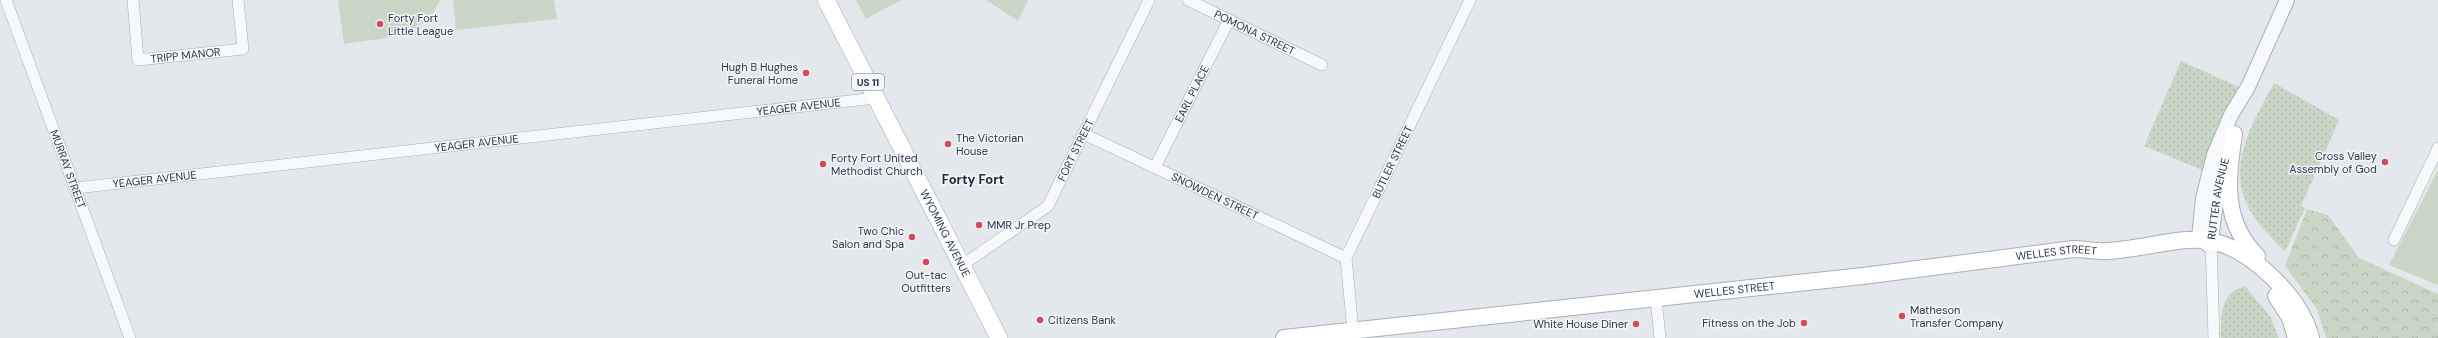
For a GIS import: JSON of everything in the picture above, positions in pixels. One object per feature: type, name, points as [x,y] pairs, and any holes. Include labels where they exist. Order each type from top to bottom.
[{"type":"main road","name":"WYOMING AVENUE","points":[[826,0],[999,338]]},
{"type":"main road","points":[[2234,134],[2228,177],[2232,215],[2246,245],[2279,284]]},
{"type":"main road","name":"RUTTER AVENUE","points":[[2202,242],[2242,253],[2279,284],[2300,312],[2308,326],[2312,338]]},
{"type":"main road","name":"RUTTER AVENUE","points":[[2202,242],[2250,267],[2272,290],[2290,318],[2296,338]]},
{"type":"main road","name":"WELLES STREET","points":[[1284,338],[1855,277],[2073,249],[2108,251],[2202,242]]},
{"type":"street","name":"MURRAY STREET","points":[[6,0],[130,338]]},
{"type":"street","name":"TRIPP MANOR","points":[[133,0],[138,60],[243,49],[238,0]]},
{"type":"street","name":"FORT STREET","points":[[961,266],[1048,206],[1149,0]]},
{"type":"street","name":"POMONA STREET","points":[[1188,0],[1322,65]]},
{"type":"street","name":"BUTLER STREET","points":[[1346,258],[1470,0]]},
{"type":"street","name":"RUTTER AVENUE","points":[[2214,338],[2202,242],[2203,198],[2214,155],[2231,115],[2248,87],[2287,0]]},
{"type":"street","name":"EARL PLACE","points":[[1155,167],[1229,20]]},
{"type":"street","name":"RUTTER AVENUE","points":[[2202,242],[2218,187],[2223,162],[2234,134],[2248,87]]},
{"type":"street","name":"YEAGER AVENUE","points":[[76,188],[876,98]]},
{"type":"street","name":"SNOWDEN STREET","points":[[1084,134],[1346,258]]},
{"type":"street","points":[[2394,240],[2438,148]]},
{"type":"street","points":[[1346,258],[1353,331]]},
{"type":"street","points":[[1656,298],[1660,338]]},
{"type":"green space","name":"Forty Fort Little League","points":[[338,0],[440,0],[433,13],[412,29],[386,38],[344,44]]},
{"type":"green space","points":[[453,0],[554,0],[557,19],[456,30]]},
{"type":"green space","points":[[856,0],[901,0],[866,19]]},
{"type":"green space","points":[[986,0],[1028,0],[1018,21]]},
{"type":"green space","points":[[2181,61],[2239,87],[2202,170],[2144,146]]},
{"type":"green space","points":[[2274,83],[2339,120],[2301,206],[2305,208],[2285,252],[2262,228],[2254,217],[2243,195],[2240,179],[2244,146],[2250,129]]},
{"type":"green space","points":[[2438,170],[2438,285],[2389,265]]},
{"type":"green space","points":[[2307,209],[2328,215],[2359,258],[2438,294],[2438,338],[2326,338],[2317,309],[2285,266]]},
{"type":"green space","points":[[2245,286],[2270,316],[2279,338],[2221,338],[2222,313],[2226,299],[2237,289]]},
{"type":"place","name":"Forty Fort Little League","points":[[380,24]]},
{"type":"place","name":"Hugh B Hughes Funeral Home","points":[[806,73]]},
{"type":"place","name":"The Victorian House","points":[[948,144]]},
{"type":"place","name":"Cross Valley Assembly of God","points":[[2385,162]]},
{"type":"place","name":"Forty Fort United Methodist Church","points":[[823,164]]},
{"type":"place","name":"MMR Jr Prep","points":[[979,225]]},
{"type":"place","name":"Two Chic Salon and Spa","points":[[912,237]]},
{"type":"place","name":"Out-tac Outfitters","points":[[926,262]]},
{"type":"place","name":"Matheson Transfer Company","points":[[1902,316]]},
{"type":"place","name":"Citizens Bank","points":[[1040,320]]},
{"type":"place","name":"Fitness on the Job","points":[[1804,323]]},
{"type":"place","name":"White House Diner","points":[[1636,324]]},
{"type":"district","name":"Forty Fort","points":[[973,179]]}]
